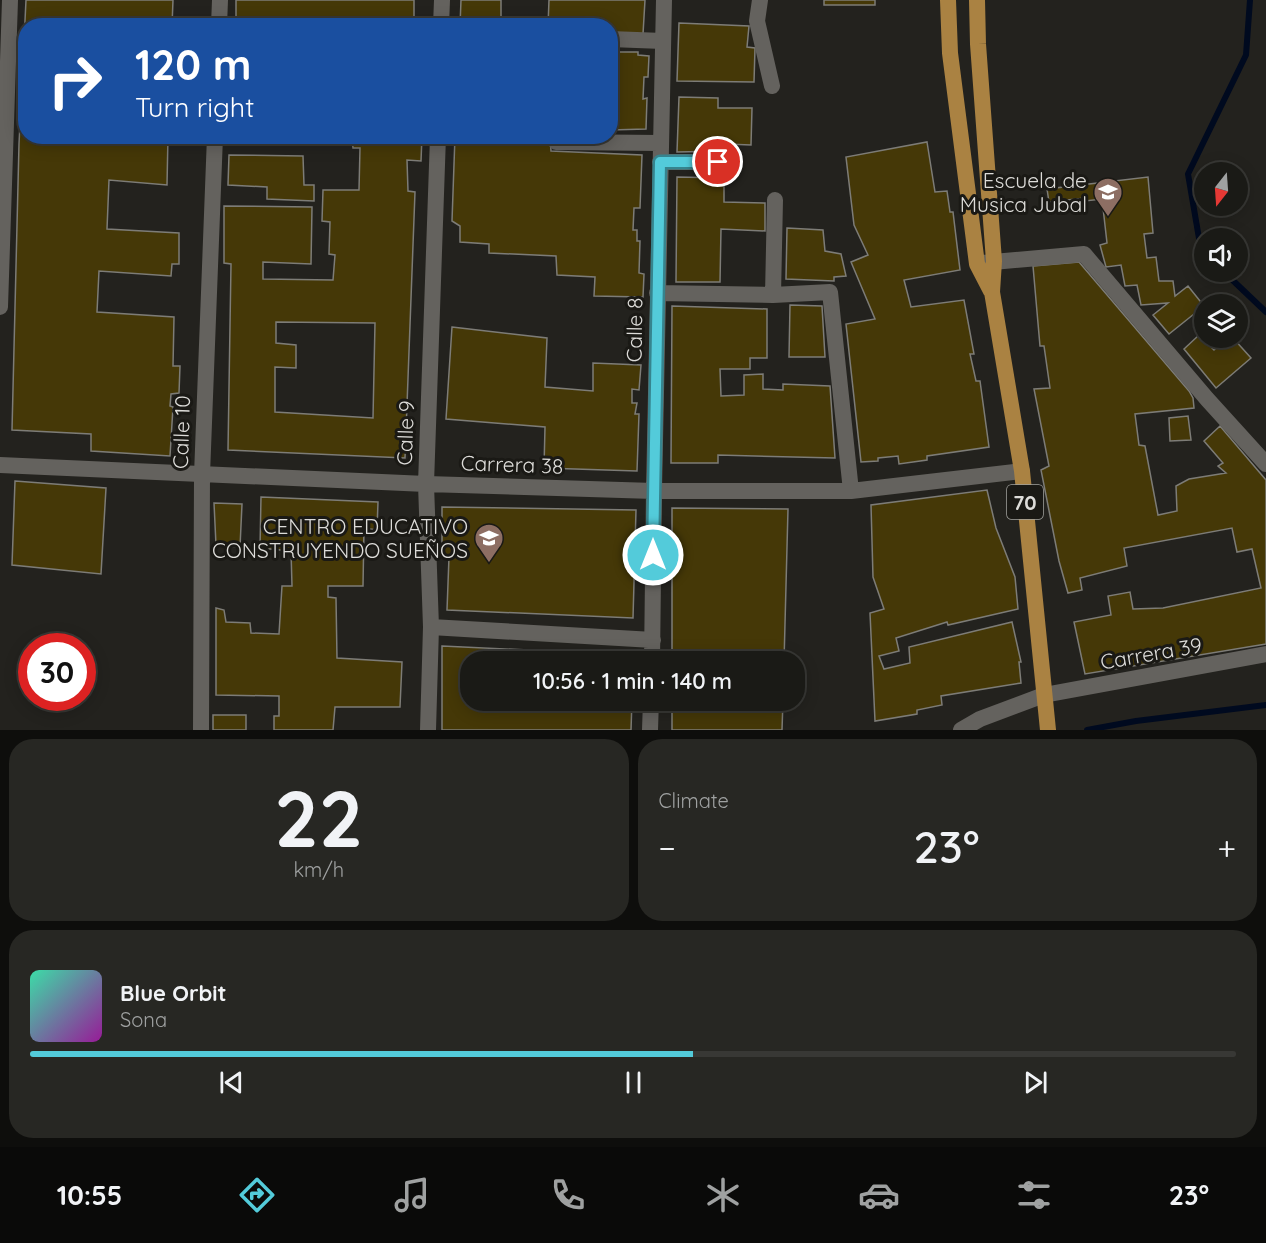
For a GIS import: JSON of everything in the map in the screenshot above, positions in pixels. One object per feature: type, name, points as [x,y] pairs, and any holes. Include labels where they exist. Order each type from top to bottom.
[{"type":"main road","name":"70","points":[[948,0],[950,53],[977,264],[992,292]]},
{"type":"main road","name":"70","points":[[977,0],[978,44],[994,261],[992,292],[1022,471],[1047,722]]},
{"type":"street","points":[[0,307],[10,0]]},
{"type":"street","points":[[219,18],[220,0]]},
{"type":"street","points":[[441,18],[442,0]]},
{"type":"street","name":"Calle 8","points":[[652,651],[657,293],[664,0]]},
{"type":"street","points":[[759,0],[757,21],[772,86]]},
{"type":"street","points":[[618,39],[663,41]]},
{"type":"street","points":[[618,143],[660,143]]},
{"type":"street","name":"Calle 10","points":[[201,730],[202,475],[215,144]]},
{"type":"street","name":"Calle 9","points":[[428,730],[431,627],[426,484],[438,144]]},
{"type":"street","points":[[660,162],[718,162]]},
{"type":"street","points":[[773,295],[775,200]]},
{"type":"street","points":[[977,264],[1084,254],[1207,399],[1266,464]]},
{"type":"street","points":[[657,293],[773,295],[830,292],[851,491]]},
{"type":"street","name":"Carrera 38","points":[[0,465],[426,484],[654,491],[851,491],[1022,471]]},
{"type":"street","points":[[431,627],[653,640]]},
{"type":"street","name":"Carrera 39","points":[[961,730],[980,719],[1044,695],[1266,654]]},
{"type":"street","points":[[650,730],[651,711]]},
{"type":"building","points":[[26,0],[173,0],[172,18],[25,18]]},
{"type":"building","points":[[236,0],[414,0],[414,18],[236,18]]},
{"type":"building","points":[[461,0],[501,0],[501,18],[460,18]]},
{"type":"building","points":[[549,0],[645,0],[643,34],[618,34],[618,18],[548,18]]},
{"type":"building","points":[[824,0],[875,0],[875,5],[824,5]]},
{"type":"building","points":[[679,23],[749,26],[747,47],[755,48],[754,82],[677,81]]},
{"type":"building","points":[[618,52],[638,52],[638,55],[649,56],[648,77],[644,77],[643,99],[647,98],[646,129],[618,130]]},
{"type":"building","points":[[679,97],[718,98],[718,108],[752,108],[751,145],[726,144],[726,151],[677,152]]},
{"type":"building","points":[[927,142],[935,192],[947,191],[950,212],[953,212],[960,270],[904,280],[911,307],[964,300],[974,354],[970,354],[976,381],[980,381],[989,447],[927,456],[927,460],[899,464],[898,456],[861,462],[846,324],[875,319],[851,262],[868,255],[854,225],[846,157]]},
{"type":"building","points":[[19,144],[168,144],[167,185],[109,180],[107,229],[179,233],[179,264],[172,264],[171,276],[99,271],[97,312],[174,317],[173,366],[180,366],[179,393],[171,394],[170,406],[173,407],[170,456],[91,451],[91,434],[12,430]]},
{"type":"building","points":[[353,144],[422,144],[421,161],[407,160],[408,191],[415,192],[405,458],[228,450],[231,264],[224,263],[224,206],[312,207],[311,264],[263,262],[263,279],[333,280],[335,255],[329,254],[330,222],[322,221],[323,190],[359,190],[360,148],[353,148]],"holes":[[[276,322],[375,323],[373,418],[275,412],[275,367],[296,368],[296,345],[276,343]]]},
{"type":"building","points":[[455,144],[551,144],[551,151],[642,155],[640,208],[634,208],[633,230],[637,230],[637,241],[640,241],[639,273],[644,274],[643,297],[594,296],[595,277],[557,275],[556,256],[489,253],[489,244],[460,242],[460,226],[452,221]]},
{"type":"building","points":[[229,155],[303,156],[304,185],[314,185],[314,201],[267,199],[267,187],[228,185]]},
{"type":"building","points":[[677,177],[724,178],[724,202],[765,203],[765,231],[721,229],[720,282],[676,282]]},
{"type":"building","points":[[1148,177],[1153,233],[1144,234],[1147,258],[1156,257],[1159,281],[1173,281],[1175,296],[1188,286],[1194,294],[1194,314],[1169,334],[1153,315],[1168,303],[1141,305],[1137,285],[1125,286],[1121,265],[1106,267],[1100,245],[1107,243],[1102,199],[1085,201],[1085,198],[1049,202],[1047,189]]},
{"type":"building","points":[[787,228],[823,230],[825,251],[841,254],[846,276],[834,277],[834,281],[786,279]]},
{"type":"building","points":[[1079,262],[1193,398],[1194,408],[1135,414],[1139,445],[1145,446],[1158,515],[1177,511],[1176,486],[1189,479],[1226,473],[1218,466],[1223,463],[1204,441],[1220,426],[1266,480],[1266,644],[1085,674],[1074,622],[1111,615],[1108,596],[1130,592],[1133,609],[1163,608],[1261,588],[1252,549],[1237,552],[1232,528],[1124,548],[1127,566],[1080,578],[1082,590],[1068,593],[1059,561],[1041,470],[1049,466],[1034,389],[1050,388],[1044,346],[1040,346],[1033,266]]},
{"type":"building","points":[[790,305],[822,306],[825,357],[789,357]]},
{"type":"building","points":[[672,306],[767,309],[767,358],[750,358],[750,369],[720,369],[721,396],[744,395],[744,375],[763,374],[763,389],[783,390],[783,384],[830,386],[835,458],[718,455],[718,463],[671,463]]},
{"type":"building","points":[[452,327],[547,338],[545,387],[593,391],[593,363],[641,365],[639,390],[632,389],[632,403],[637,403],[635,414],[639,414],[637,471],[544,468],[545,427],[446,419]]},
{"type":"building","points":[[1194,340],[1194,348],[1214,350],[1216,348],[1242,348],[1251,358],[1216,388],[1184,349]]},
{"type":"building","points":[[1188,416],[1191,440],[1170,441],[1169,418]]},
{"type":"building","points":[[15,481],[106,488],[101,574],[12,565]]},
{"type":"building","points":[[987,490],[996,528],[1015,577],[1018,609],[948,625],[947,622],[896,638],[899,651],[879,656],[884,669],[910,663],[909,647],[1012,622],[1021,662],[1019,662],[1021,683],[941,696],[942,705],[917,710],[917,714],[875,721],[870,613],[884,609],[873,577],[871,505]]},
{"type":"building","points":[[261,497],[378,502],[377,530],[364,528],[363,586],[328,586],[328,597],[336,598],[337,658],[402,662],[400,707],[335,707],[333,730],[274,730],[274,716],[279,716],[279,696],[216,695],[216,608],[224,610],[226,622],[250,623],[251,633],[279,634],[282,586],[292,586],[291,551],[260,548]]},
{"type":"building","points":[[214,503],[242,504],[240,547],[216,545]]},
{"type":"building","points":[[442,507],[636,510],[633,618],[447,610],[449,557],[442,557]]},
{"type":"building","points":[[672,508],[788,509],[784,651],[672,651]]},
{"type":"building","points":[[442,646],[549,651],[460,651],[460,711],[632,711],[631,730],[442,730]]},
{"type":"building","points":[[672,711],[783,711],[782,730],[672,730]]},
{"type":"building","points":[[213,715],[246,715],[246,730],[213,730]]},
{"type":"waterway","points":[[1197,228],[1188,174],[1246,55],[1250,0]]},
{"type":"waterway","points":[[1234,282],[1266,312]]},
{"type":"waterway","points":[[1087,730],[1136,721],[1266,705]]},
{"type":"place","name":"Escuela de Musica Jubal","points":[[1108,218]]},
{"type":"place","name":"CENTRO EDUCATIVO CONSTRUYENDO SUEÑOS","points":[[489,564]]},
{"type":"route","points":[[653,555],[660,162],[718,162]]}]
